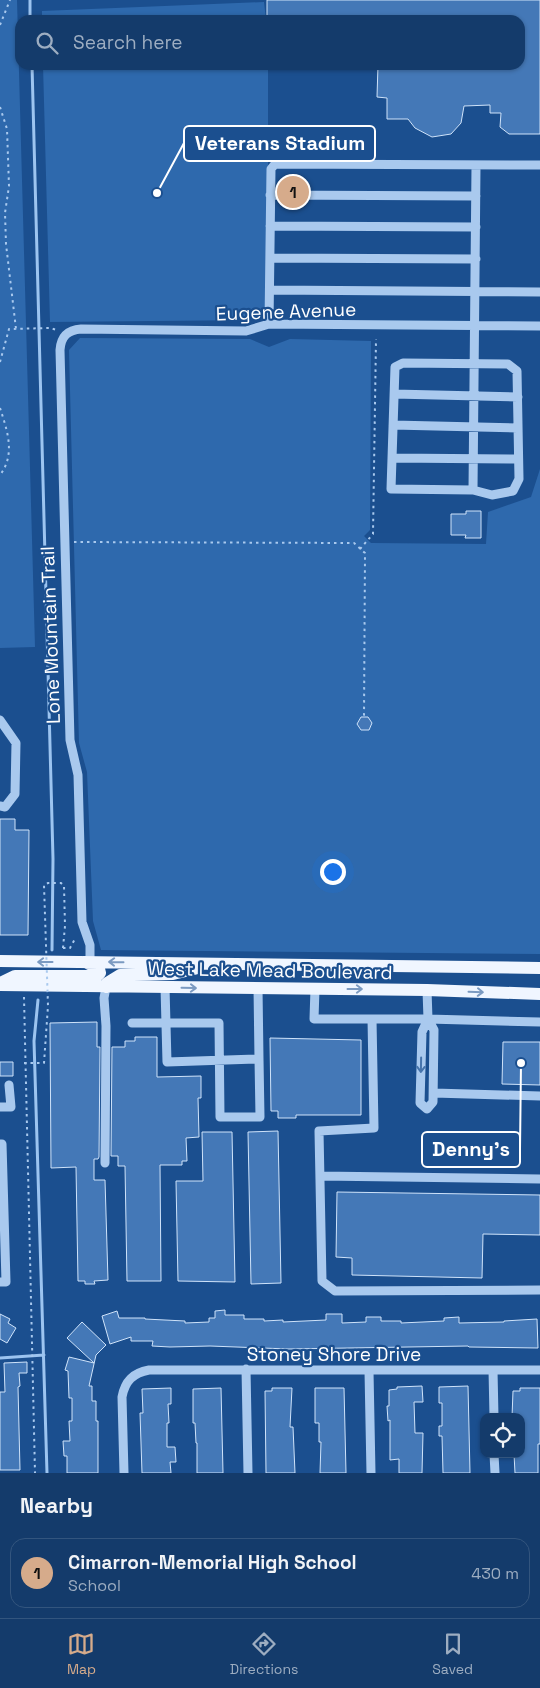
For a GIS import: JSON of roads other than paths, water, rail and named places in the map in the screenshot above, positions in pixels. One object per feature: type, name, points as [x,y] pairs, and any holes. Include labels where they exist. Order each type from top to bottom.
[{"type":"main road","name":"West Lake Mead Boulevard","points":[[0,961],[540,968]]},
{"type":"main road","points":[[0,984],[15,976],[97,976],[100,973],[99,969],[87,962]]},
{"type":"main road","points":[[106,987],[107,983],[120,975],[173,974],[215,964]]},
{"type":"main road","points":[[427,967],[427,990]]},
{"type":"main road","name":"West Lake Mead Boulevard","points":[[0,984],[106,987],[427,990],[540,994]]},
{"type":"street","points":[[269,324],[270,169],[275,164],[540,165]]},
{"type":"street","points":[[473,490],[476,166]]},
{"type":"street","points":[[270,195],[476,196]]},
{"type":"street","points":[[270,226],[476,227]]},
{"type":"street","points":[[270,258],[476,259]]},
{"type":"street","points":[[270,290],[540,292]]},
{"type":"street","name":"Eugene Avenue","points":[[62,333],[81,329],[246,330],[269,324],[540,326]]},
{"type":"street","name":"Lone Mountain Trail","points":[[62,333],[60,350],[70,740],[78,775],[83,934],[90,945],[87,962]]},
{"type":"street","points":[[404,362],[475,363],[508,364],[517,371],[519,479],[513,491],[492,495],[473,490],[391,489],[395,367],[404,362]]},
{"type":"street","points":[[394,394],[518,397]]},
{"type":"street","points":[[393,425],[518,428]]},
{"type":"street","points":[[392,458],[518,459]]},
{"type":"street","points":[[0,720],[16,743],[16,760],[15,794],[5,807],[0,806]]},
{"type":"street","points":[[105,1163],[106,1026],[104,998],[106,987]]},
{"type":"street","points":[[165,987],[167,1062],[259,1059]]},
{"type":"street","points":[[132,1023],[219,1023],[220,1117],[260,1117],[258,988]]},
{"type":"street","points":[[315,989],[314,1019],[428,1019],[540,1022]]},
{"type":"street","points":[[427,990],[428,1019],[434,1030],[434,1093],[433,1102],[427,1109],[420,1103],[422,1032],[428,1019]]},
{"type":"street","points":[[372,1019],[374,1128],[319,1131],[322,1281],[335,1291],[540,1290]]},
{"type":"street","points":[[0,1107],[11,1107],[9,1085]]},
{"type":"street","points":[[434,1093],[540,1096]]},
{"type":"street","points":[[0,1144],[2,1144],[6,1282],[0,1282]]},
{"type":"street","points":[[320,1176],[540,1179]]},
{"type":"street","points":[[246,1369],[248,1473]]},
{"type":"street","name":"Stoney Shore Drive","points":[[124,1473],[122,1397],[124,1386],[130,1378],[139,1372],[150,1370],[246,1369],[369,1371],[540,1370]]},
{"type":"street","points":[[493,1370],[494,1413]]},
{"type":"street","points":[[369,1371],[371,1473]]},
{"type":"street","points":[[494,1458],[495,1473]]},
{"type":"waterway","points":[[30,0],[30,15]]},
{"type":"waterway","points":[[32,70],[53,859],[52,950]]},
{"type":"waterway","points":[[38,1000],[34,1041],[47,1473]]},
{"type":"waterway","points":[[0,1358],[44,1355]]},
{"type":"place","name":"Cimarron-Memorial High School","points":[[293,192]]},
{"type":"place","name":"Veterans Stadium","points":[[157,193]]},
{"type":"place","name":"Denny's","points":[[521,1063]]}]
